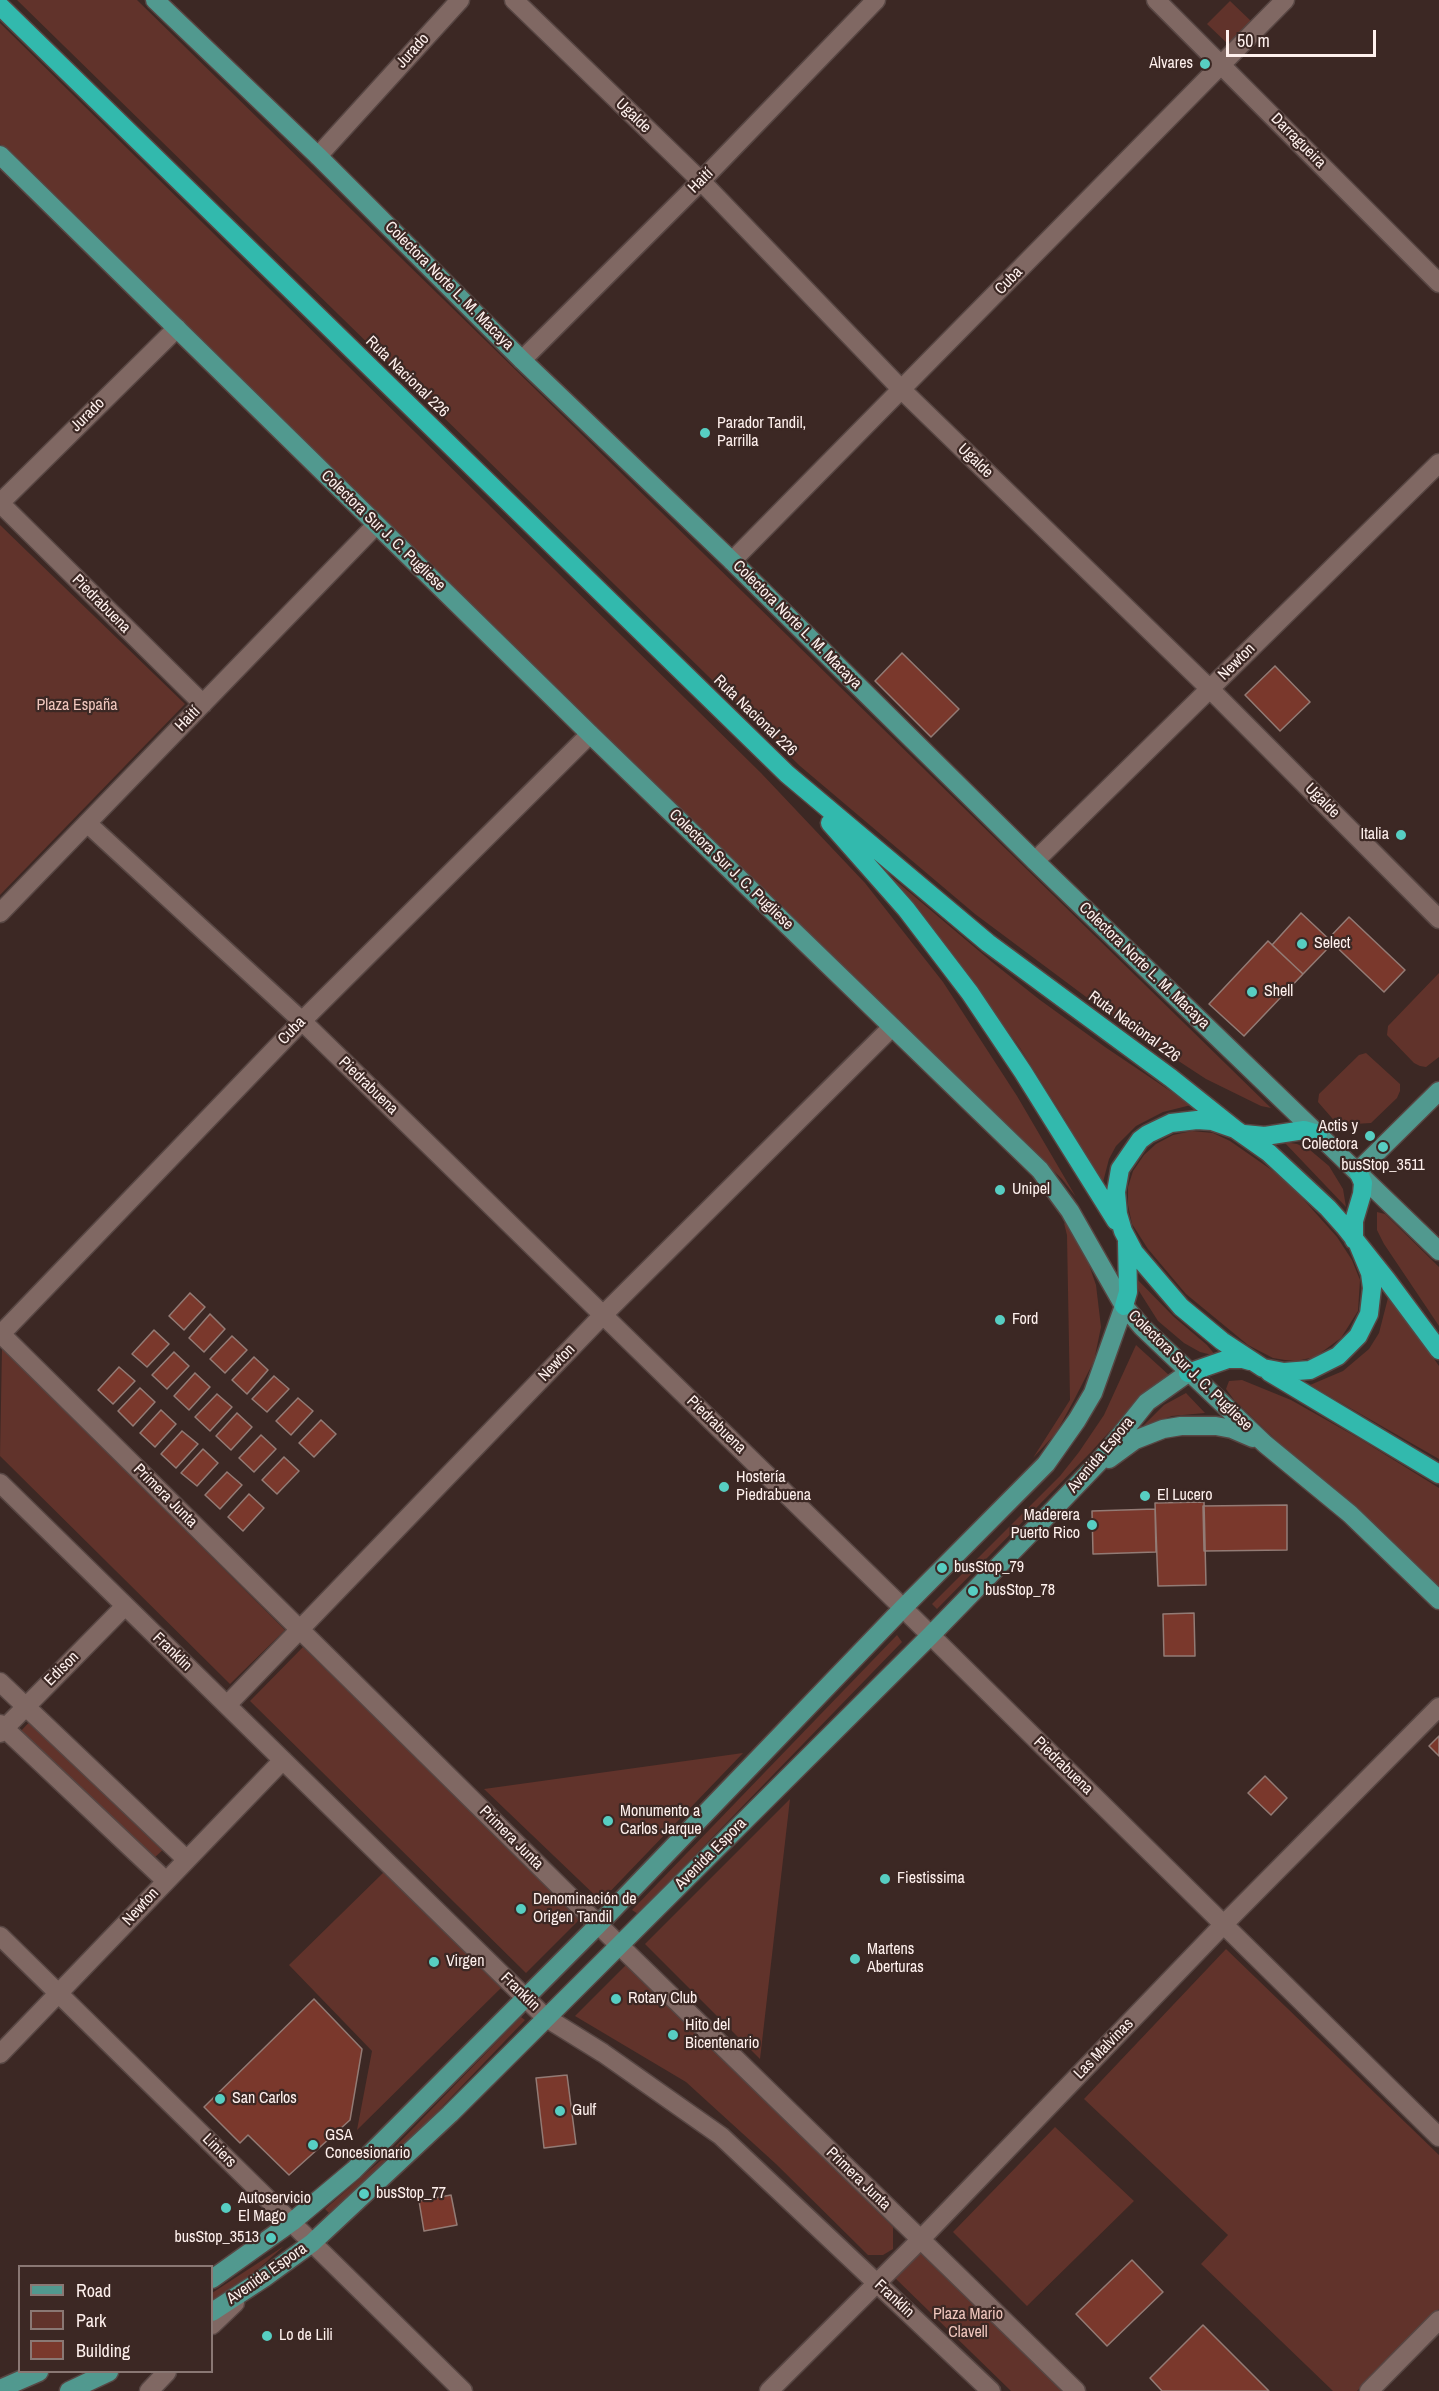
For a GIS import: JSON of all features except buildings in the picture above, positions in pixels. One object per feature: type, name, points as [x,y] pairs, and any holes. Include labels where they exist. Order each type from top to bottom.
[{"type":"highway","name":"Ruta Nacional 226","points":[[0,6],[787,774],[988,943],[1171,1078],[1269,1153],[1309,1188],[1356,1242],[1439,1350]]},
{"type":"highway","name":"Ruta Nacional 226","points":[[787,774],[906,909],[970,993],[1023,1072],[1149,1272],[1181,1307],[1257,1365],[1439,1474]]},
{"type":"highway","name":"Ruta Nacional 226","points":[[1125,1236],[1116,1204],[1117,1179],[1125,1159],[1140,1140],[1159,1128],[1184,1121],[1212,1121],[1238,1131]]},
{"type":"highway","points":[[1238,1131],[1265,1136],[1304,1130],[1318,1134]]},
{"type":"highway","points":[[1356,1242],[1354,1221],[1363,1183],[1358,1171]]},
{"type":"highway","points":[[1124,1306],[1128,1292],[1125,1236]]},
{"type":"highway","name":"Ruta Nacional 226","points":[[1257,1365],[1291,1372],[1310,1370],[1338,1356],[1358,1336],[1369,1314],[1372,1288],[1370,1273],[1356,1242]]},
{"type":"highway","points":[[1188,1373],[1228,1359],[1242,1359],[1257,1365]]},
{"type":"main road","name":"Colectora Norte L. M. Macaya","points":[[155,0],[318,156],[522,360],[732,561],[1035,861],[1439,1251]]},
{"type":"main road","name":"Colectora Sur J. C. Pugliese","points":[[0,155],[590,734],[1040,1170],[1075,1219],[1124,1306],[1188,1373],[1265,1444],[1350,1514],[1439,1600]]},
{"type":"main road","points":[[1358,1171],[1439,1091]]},
{"type":"main road","name":"Avenida Espora","points":[[213,2278],[292,2222],[354,2170],[598,1925],[903,1608],[1046,1464],[1063,1442],[1093,1393],[1124,1306]]},
{"type":"main road","name":"Avenida Espora","points":[[213,2311],[264,2278],[312,2242],[445,2119],[930,1636],[1098,1463],[1147,1402],[1188,1373]]},
{"type":"main road","points":[[1077,1485],[1135,1440],[1163,1429],[1198,1425],[1216,1426],[1232,1429],[1265,1444]]},
{"type":"main road","points":[[0,2389],[37,2373]]},
{"type":"main road","points":[[69,2391],[107,2373]]},
{"type":"street","name":"Jurado","points":[[318,156],[460,0]]},
{"type":"street","name":"Ugalde","points":[[514,0],[701,181],[902,390],[1210,688],[1439,919]]},
{"type":"street","name":"Haití","points":[[522,360],[701,181],[876,0]]},
{"type":"street","name":"Darragueira","points":[[1156,0],[1439,283]]},
{"type":"street","name":"Cuba","points":[[732,561],[1285,0]]},
{"type":"street","name":"Jurado","points":[[0,503],[177,328]]},
{"type":"street","name":"Newton","points":[[1035,861],[1439,463]]},
{"type":"street","name":"Piedrabuena","points":[[0,503],[203,704]]},
{"type":"street","name":"Haití","points":[[0,913],[376,525]]},
{"type":"street","name":"Cuba","points":[[0,1334],[302,1021],[590,734]]},
{"type":"street","name":"Piedrabuena","points":[[87,823],[302,1021],[903,1608],[1439,2137]]},
{"type":"street","name":"Newton","points":[[227,1705],[603,1315],[892,1027]]},
{"type":"street","name":"Primera Junta","points":[[0,1334],[619,1946],[1076,2391]]},
{"type":"street","name":"Franklin","points":[[0,1483],[545,2017],[603,2053],[721,2136],[991,2391]]},
{"type":"street","name":"Edison","points":[[2,1729],[125,1605]]},
{"type":"street","points":[[0,1682],[186,1859]]},
{"type":"street","name":"Las Malvinas","points":[[769,2391],[877,2284],[1224,1924],[1439,1707]]},
{"type":"street","points":[[2,1729],[166,1881]]},
{"type":"street","name":"Newton","points":[[0,2054],[284,1760]]},
{"type":"street","name":"Liniers","points":[[0,1936],[463,2391]]},
{"type":"street","points":[[213,2324],[264,2278]]},
{"type":"street","points":[[1369,2391],[1439,2320]]},
{"type":"street","points":[[149,2391],[166,2373]]},
{"type":"green space","points":[[17,0],[137,0],[1271,1108],[1261,1106],[1206,1079],[1125,1026],[975,914],[800,766]]},
{"type":"green space","points":[[1230,1],[1252,22],[1229,45],[1207,24]]},
{"type":"green space","points":[[0,23],[761,773],[865,883],[943,982],[1017,1096],[1076,1197],[1062,1179],[887,1012],[0,144]]},
{"type":"green space","name":"Plaza España","points":[[0,525],[185,704],[0,895]]},
{"type":"green space","points":[[876,864],[1040,1000],[1191,1105],[1163,1112],[1136,1126],[1116,1146],[1109,1159],[1102,1186],[1066,1121],[1020,1048],[978,991]]},
{"type":"green space","points":[[1439,973],[1439,1057],[1426,1067],[1420,1066],[1414,1063],[1387,1035],[1388,1026]]},
{"type":"green space","points":[[1366,1053],[1400,1084],[1400,1091],[1397,1098],[1371,1123],[1338,1125],[1318,1102],[1319,1094],[1359,1055]]},
{"type":"green space","points":[[1192,1131],[1213,1133],[1230,1141],[1286,1180],[1337,1237],[1352,1260],[1360,1280],[1358,1311],[1341,1338],[1315,1357],[1296,1361],[1273,1358],[1248,1345],[1186,1294],[1148,1249],[1132,1224],[1128,1205],[1128,1187],[1133,1171],[1144,1155],[1156,1144],[1173,1135]]},
{"type":"green space","points":[[1284,1142],[1297,1144],[1310,1150],[1329,1166],[1343,1189],[1346,1207]]},
{"type":"green space","points":[[1377,1212],[1385,1214],[1439,1267],[1439,1326],[1384,1244],[1377,1230]]},
{"type":"green space","points":[[1064,1223],[1071,1227],[1087,1259],[1096,1285],[1101,1327],[1094,1361],[1074,1400],[1056,1433],[1033,1458],[1070,1400],[1067,1235]]},
{"type":"green space","points":[[1134,1276],[1216,1356],[1200,1352],[1184,1343],[1158,1321],[1139,1291]]},
{"type":"green space","points":[[1389,1294],[1439,1366],[1439,1459],[1310,1385],[1343,1371],[1369,1349],[1379,1333]]},
{"type":"green space","points":[[1136,1345],[1170,1376],[1139,1399],[1091,1452],[937,1609],[932,1604],[1060,1476],[1079,1452],[1104,1415]]},
{"type":"green space","points":[[2,1348],[285,1630],[230,1684],[0,1456]]},
{"type":"green space","points":[[1242,1380],[1291,1400],[1439,1488],[1439,1595],[1234,1400],[1226,1389],[1229,1381]]},
{"type":"green space","points":[[1186,1393],[1205,1413],[1172,1416],[1143,1426],[1164,1405]]},
{"type":"green space","points":[[897,1635],[902,1642],[638,1914],[632,1910]]},
{"type":"green space","points":[[303,1647],[580,1919],[526,1973],[250,1701]]},
{"type":"green space","points":[[32,1719],[166,1847],[154,1858],[21,1731]]},
{"type":"green space","points":[[743,1753],[601,1901],[484,1789]]},
{"type":"green space","points":[[790,1799],[760,2059],[645,1944]]},
{"type":"green space","points":[[384,1872],[501,1988],[357,2130],[372,2051],[289,1965]]},
{"type":"green space","points":[[1226,1949],[1439,2155],[1439,2309],[1357,2391],[1333,2391],[1201,2264],[1228,2235],[1084,2099]]},
{"type":"green space","points":[[627,1964],[893,2227],[893,2249],[883,2255],[868,2255],[776,2164],[686,2082],[575,2016]]},
{"type":"green space","points":[[521,2017],[525,2020],[393,2158],[329,2213],[325,2209],[387,2155]]},
{"type":"green space","points":[[1055,2127],[1134,2201],[1027,2306],[953,2232]]},
{"type":"green space","points":[[284,2246],[256,2271],[213,2299],[213,2292]]},
{"type":"green space","name":"Plaza Mario Clavell","points":[[919,2252],[1063,2391],[1011,2391],[894,2277]]},
{"type":"place","name":"Alvares","points":[[1205,64]]},
{"type":"place","name":"Parador Tandil, Parrilla","points":[[705,433]]},
{"type":"place","name":"Italia","points":[[1401,835]]},
{"type":"place","name":"Select","points":[[1302,944]]},
{"type":"place","name":"Shell","points":[[1252,992]]},
{"type":"place","name":"Actis y Colectora","points":[[1370,1136]]},
{"type":"place","name":"busStop_3511","points":[[1383,1147]]},
{"type":"place","name":"Unipel","points":[[1000,1190]]},
{"type":"place","name":"Ford","points":[[1000,1320]]},
{"type":"place","name":"Hostería Piedrabuena","points":[[724,1487]]},
{"type":"place","name":"El Lucero","points":[[1145,1496]]},
{"type":"place","name":"Maderera Puerto Rico","points":[[1092,1525]]},
{"type":"place","name":"busStop_79","points":[[942,1568]]},
{"type":"place","name":"busStop_78","points":[[973,1591]]},
{"type":"place","name":"Monumento a Carlos Jarque","points":[[608,1821]]},
{"type":"place","name":"Fiestissima","points":[[885,1879]]},
{"type":"place","name":"Denominación de Origen Tandil","points":[[521,1909]]},
{"type":"place","name":"Martens Aberturas","points":[[855,1959]]},
{"type":"place","name":"Virgen","points":[[434,1962]]},
{"type":"place","name":"Rotary Club","points":[[616,1999]]},
{"type":"place","name":"Hito del Bicentenario","points":[[673,2035]]},
{"type":"place","name":"San Carlos","points":[[220,2099]]},
{"type":"place","name":"Gulf","points":[[560,2111]]},
{"type":"place","name":"GSA Concesionario","points":[[313,2145]]},
{"type":"place","name":"busStop_77","points":[[364,2194]]},
{"type":"place","name":"Autoservicio El Mago","points":[[226,2208]]},
{"type":"place","name":"busStop_3513","points":[[271,2238]]},
{"type":"place","name":"Lo de Lili","points":[[267,2336]]}]
